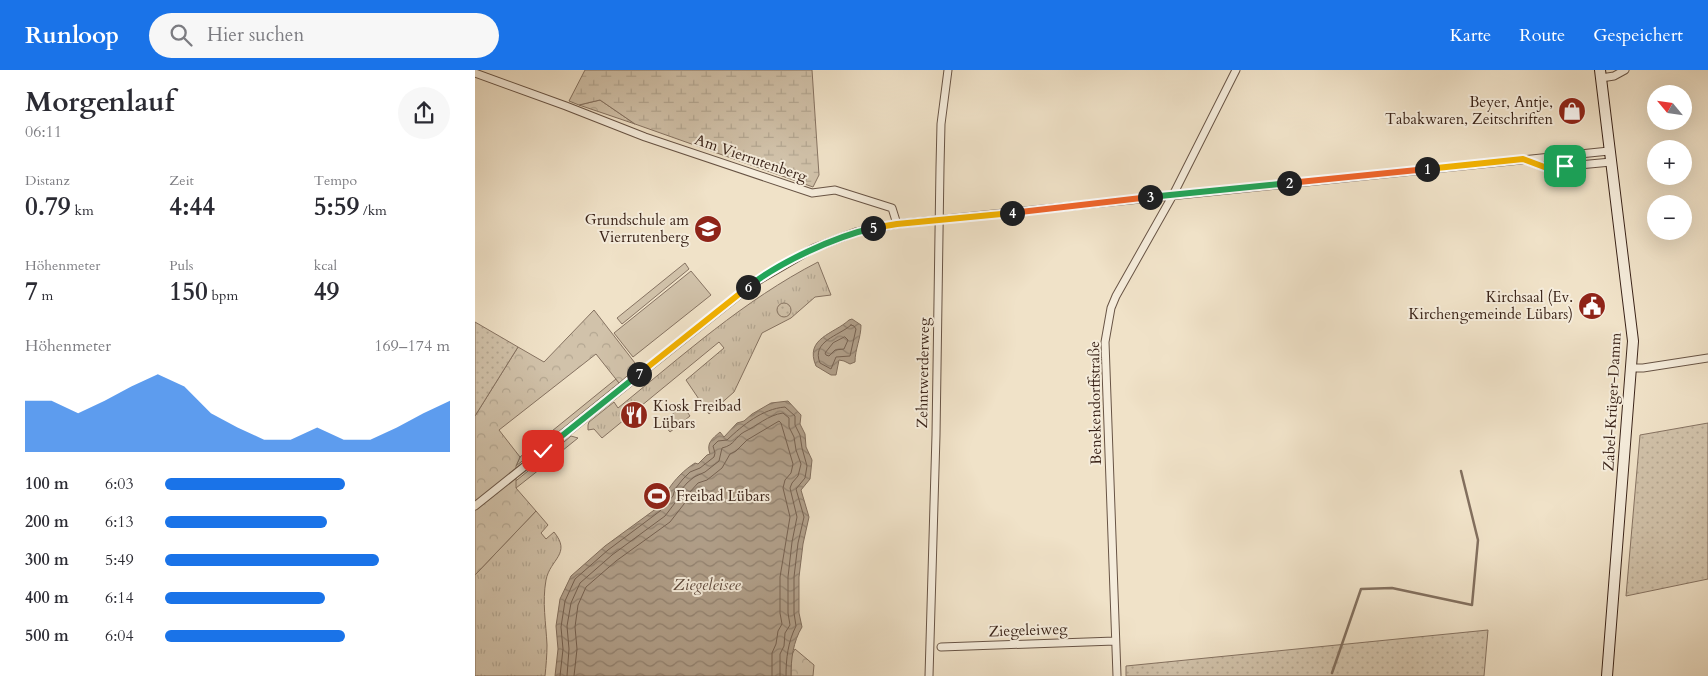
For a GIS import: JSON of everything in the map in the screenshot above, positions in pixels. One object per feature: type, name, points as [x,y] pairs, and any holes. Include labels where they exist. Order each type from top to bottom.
[{"type":"street","name":"Zehntwerderweg","points":[[929,676],[936,435],[941,124],[948,70]]},
{"type":"street","name":"Benekendorffstraße","points":[[1117,676],[1105,342],[1111,308],[1173,195],[1235,70]]},
{"type":"street","points":[[1600,74],[1614,76],[1625,70]]},
{"type":"street","name":"Am Vierrutenberg","points":[[475,73],[645,137],[812,193],[835,190],[891,208],[897,224]]},
{"type":"street","name":"Zabel-Krüger-Damm","points":[[1600,74],[1633,341],[1607,676]]},
{"type":"street","points":[[475,506],[754,283],[814,248],[856,232],[897,224],[1609,150]]},
{"type":"street","points":[[1523,159],[1547,168],[1611,162]]},
{"type":"street","points":[[1632,368],[1708,358]]},
{"type":"street","name":"Ziegeleiweg","points":[[941,646],[1115,641]]},
{"type":"green space","points":[[585,70],[812,70],[819,175],[813,187],[635,124],[600,100],[579,105],[569,101]]},
{"type":"green space","points":[[600,100],[635,124],[579,105]]},
{"type":"green space","points":[[818,262],[831,295],[815,297],[791,318],[762,333],[734,392],[709,414],[686,380],[724,348],[719,342],[602,438],[594,429],[588,430],[589,422],[614,402],[618,408],[739,311]]},
{"type":"green space","points":[[685,263],[689,269],[622,324],[617,318]]},
{"type":"green space","points":[[691,271],[711,295],[633,357],[614,333]]},
{"type":"green space","points":[[784,303],[789,305],[791,310],[789,315],[784,317],[779,315],[777,310],[779,305]]},
{"type":"green space","points":[[594,310],[635,363],[634,370],[619,383],[596,354],[499,430],[520,457],[516,466],[516,488],[536,511],[475,575],[475,416],[518,347],[544,362]]},
{"type":"green space","points":[[475,322],[518,347],[475,416]]},
{"type":"green space","points":[[616,379],[619,383],[516,466],[520,457]]},
{"type":"green space","points":[[683,406],[690,416],[670,432],[662,422]]},
{"type":"green space","points":[[1708,423],[1708,579],[1626,596],[1640,435]]},
{"type":"green space","points":[[571,436],[578,438],[552,459],[550,454]]},
{"type":"green space","points":[[544,458],[549,462],[516,488],[512,484]]},
{"type":"green space","points":[[536,511],[548,525],[541,533],[546,539],[554,532],[561,546],[558,556],[548,573],[545,588],[547,657],[545,676],[475,676],[475,575]]},
{"type":"green space","points":[[1488,630],[1484,676],[1126,676],[1126,666]]},
{"type":"green space","points":[[795,649],[814,665],[813,676],[791,676],[791,656]]},
{"type":"water","points":[[852,319],[861,325],[855,362],[850,364],[839,360],[836,375],[831,375],[816,366],[813,357],[814,349],[822,338]]},
{"type":"water","name":"Ziegeleisee","points":[[788,401],[801,415],[800,424],[805,434],[806,447],[812,460],[810,479],[801,490],[809,517],[799,577],[799,613],[802,627],[793,651],[791,676],[555,676],[558,649],[556,626],[560,599],[571,576],[605,546],[657,508],[670,492],[668,490],[680,475],[710,454],[709,444],[720,432],[724,437],[737,423],[744,421],[771,403]]},
{"type":"waterway","points":[[1332,673],[1361,589],[1392,588],[1472,605],[1478,540],[1461,471]]},
{"type":"place","name":"Beyer, Antje, Tabakwaren, Zeitschriften","points":[[1572,111]]},
{"type":"place","name":"Grundschule am Vierrutenberg","points":[[708,229]]},
{"type":"place","name":"Kirchsaal (Ev. Kirchengemeinde Lübars)","points":[[1592,306]]},
{"type":"place","name":"Kiosk Freibad Lübars","points":[[634,415]]},
{"type":"place","name":"Freibad Lübars","points":[[657,496]]},
{"type":"route","points":[[543,451],[754,283],[814,248],[856,232],[897,224],[1523,159],[1547,168],[1565,166]]}]
